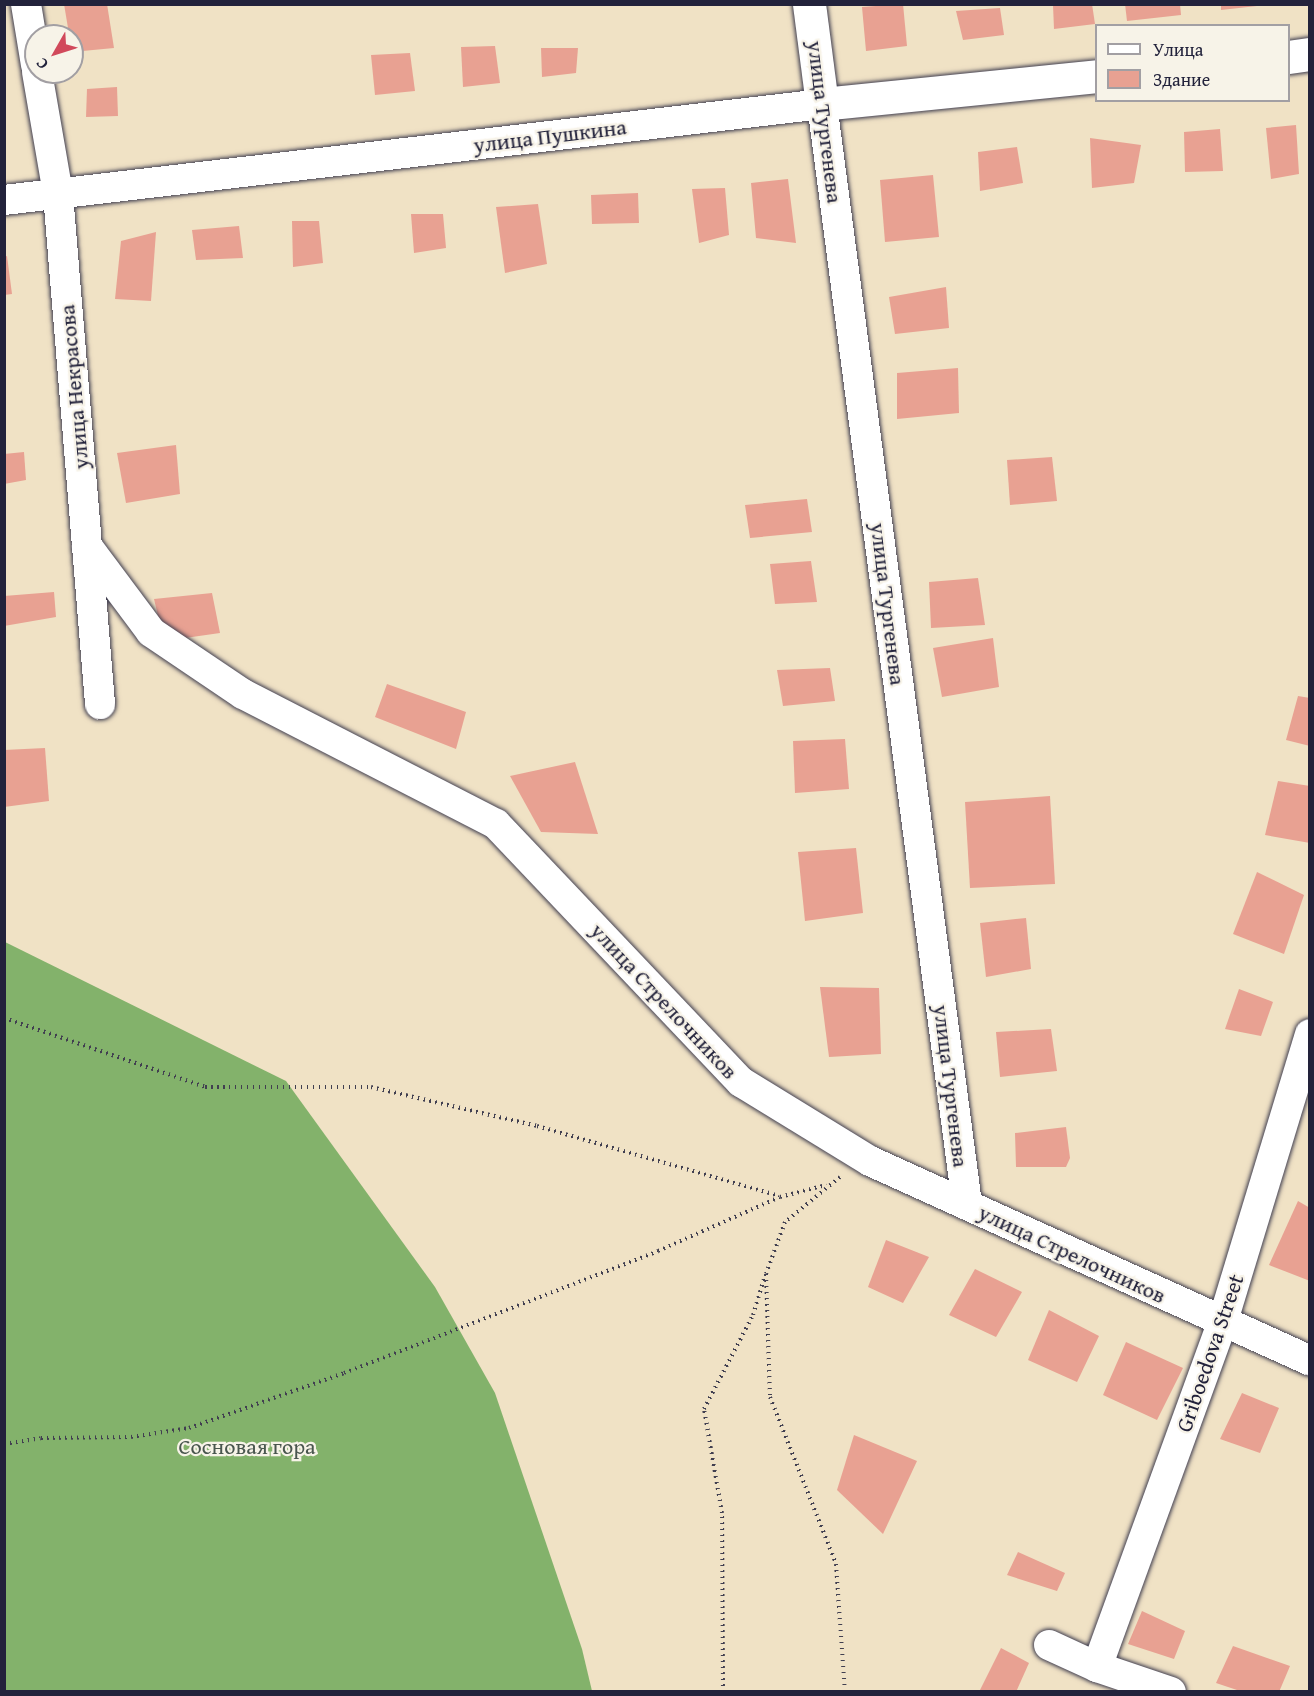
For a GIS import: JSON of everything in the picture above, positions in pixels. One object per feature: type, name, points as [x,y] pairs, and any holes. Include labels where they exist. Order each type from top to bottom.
[{"type":"street","points":[[26,4],[29,24]]},
{"type":"street","name":"улица Тургенева","points":[[809,4],[967,1204]]},
{"type":"street","points":[[1290,57],[1310,54]]},
{"type":"street","name":"улица Пушкина","points":[[4,200],[822,104],[1095,76]]},
{"type":"street","name":"улица Некрасова","points":[[39,84],[58,194],[100,704]]},
{"type":"street","name":"улица Стрелочников","points":[[87,546],[151,632],[243,694],[496,824],[741,1082],[870,1161],[1222,1324],[1310,1361]]},
{"type":"street","name":"Griboedova Street","points":[[1097,1667],[1222,1324],[1310,1035]]},
{"type":"street","points":[[1276,1347],[1310,1340]]},
{"type":"street","points":[[1049,1645],[1097,1667],[1171,1692]]},
{"type":"path","points":[[4,1018],[205,1087],[371,1087],[537,1126],[780,1197]]},
{"type":"path","points":[[723,1692],[722,1513],[704,1409],[753,1315],[785,1222],[826,1185],[870,1161]]},
{"type":"path","points":[[4,1444],[40,1438],[131,1437],[189,1428],[344,1373],[658,1251],[780,1197],[826,1185]]},
{"type":"path","points":[[766,1274],[770,1397],[836,1564],[845,1692]]},
{"type":"green space","name":"Сосновая гора","points":[[5,942],[286,1081],[435,1287],[495,1393],[582,1649],[592,1691],[5,1691]]},
{"type":"building","points":[[64,4],[107,4],[114,48],[84,51],[84,24],[67,24]]},
{"type":"building","points":[[903,4],[907,46],[866,51],[862,7]]},
{"type":"building","points":[[1092,4],[1095,24],[1054,29],[1053,5]]},
{"type":"building","points":[[1125,4],[1180,4],[1181,15],[1127,21]]},
{"type":"building","points":[[1221,4],[1257,4],[1257,6],[1221,10]]},
{"type":"building","points":[[1000,8],[1004,35],[963,40],[956,11]]},
{"type":"building","points":[[495,46],[500,83],[463,87],[461,47]]},
{"type":"building","points":[[541,48],[578,48],[576,73],[542,77]]},
{"type":"building","points":[[410,53],[415,91],[375,95],[371,55]]},
{"type":"building","points":[[117,87],[118,116],[86,117],[87,89]]},
{"type":"building","points":[[1296,125],[1299,174],[1271,179],[1266,128]]},
{"type":"building","points":[[1220,129],[1223,171],[1185,172],[1184,132]]},
{"type":"building","points":[[1090,138],[1141,145],[1134,183],[1092,188]]},
{"type":"building","points":[[1017,147],[1023,183],[980,191],[978,152]]},
{"type":"building","points":[[933,175],[939,237],[885,242],[880,180]]},
{"type":"building","points":[[788,179],[796,243],[756,238],[751,183]]},
{"type":"building","points":[[725,188],[729,235],[699,243],[692,189]]},
{"type":"building","points":[[638,193],[639,223],[592,224],[591,195]]},
{"type":"building","points":[[538,204],[547,264],[505,273],[496,207]]},
{"type":"building","points":[[411,214],[443,214],[446,248],[414,253]]},
{"type":"building","points":[[292,221],[319,221],[323,263],[293,267]]},
{"type":"building","points":[[239,226],[243,258],[196,260],[192,230]]},
{"type":"building","points":[[156,232],[151,301],[115,299],[121,241]]},
{"type":"building","points":[[7,256],[12,294],[4,295],[4,257]]},
{"type":"building","points":[[946,287],[949,328],[895,334],[889,297]]},
{"type":"building","points":[[958,368],[959,413],[897,419],[897,373]]},
{"type":"building","points":[[176,445],[180,494],[126,503],[117,453]]},
{"type":"building","points":[[24,452],[26,480],[4,484],[4,454]]},
{"type":"building","points":[[1052,457],[1057,501],[1010,505],[1007,460]]},
{"type":"building","points":[[807,499],[812,532],[750,538],[745,505]]},
{"type":"building","points":[[811,561],[817,602],[775,604],[770,564]]},
{"type":"building","points":[[978,578],[985,625],[931,628],[929,582]]},
{"type":"building","points":[[54,592],[56,617],[4,626],[4,596]]},
{"type":"building","points":[[212,593],[220,633],[164,641],[154,599]]},
{"type":"building","points":[[993,638],[999,687],[942,697],[933,648]]},
{"type":"building","points":[[830,668],[835,701],[783,706],[777,670]]},
{"type":"building","points":[[387,684],[466,712],[456,749],[375,717]]},
{"type":"building","points":[[1298,696],[1310,698],[1310,746],[1286,740]]},
{"type":"building","points":[[845,739],[849,789],[795,793],[793,741]]},
{"type":"building","points":[[45,748],[49,801],[4,807],[4,750]]},
{"type":"building","points":[[575,762],[598,834],[541,832],[510,776]]},
{"type":"building","points":[[1278,781],[1310,786],[1310,843],[1265,835]]},
{"type":"building","points":[[1050,796],[1055,884],[970,888],[965,802]]},
{"type":"building","points":[[856,848],[863,913],[805,921],[798,852]]},
{"type":"building","points":[[1257,872],[1304,895],[1284,954],[1233,934]]},
{"type":"building","points":[[1026,918],[1031,969],[986,977],[980,923]]},
{"type":"building","points":[[820,987],[879,988],[881,1054],[829,1057]]},
{"type":"building","points":[[1239,989],[1273,1002],[1261,1036],[1225,1029]]},
{"type":"building","points":[[1051,1029],[1057,1071],[1000,1077],[996,1032]]},
{"type":"building","points":[[1066,1127],[1070,1158],[1066,1167],[1016,1167],[1015,1133]]},
{"type":"building","points":[[1298,1201],[1310,1208],[1310,1281],[1269,1265]]},
{"type":"building","points":[[886,1240],[929,1257],[903,1303],[868,1287]]},
{"type":"building","points":[[975,1269],[1022,1292],[996,1337],[949,1315]]},
{"type":"building","points":[[1049,1310],[1099,1336],[1077,1382],[1028,1360]]},
{"type":"building","points":[[1126,1342],[1183,1368],[1157,1420],[1103,1395]]},
{"type":"building","points":[[1242,1393],[1279,1408],[1260,1453],[1220,1439]]},
{"type":"building","points":[[854,1435],[917,1461],[883,1534],[837,1490]]},
{"type":"building","points":[[1018,1552],[1065,1573],[1057,1591],[1007,1575]]},
{"type":"building","points":[[1142,1611],[1185,1631],[1174,1659],[1128,1644]]},
{"type":"building","points":[[1233,1646],[1290,1666],[1279,1692],[1243,1692],[1216,1683]]},
{"type":"building","points":[[1001,1648],[1029,1663],[1016,1692],[979,1692]]}]
